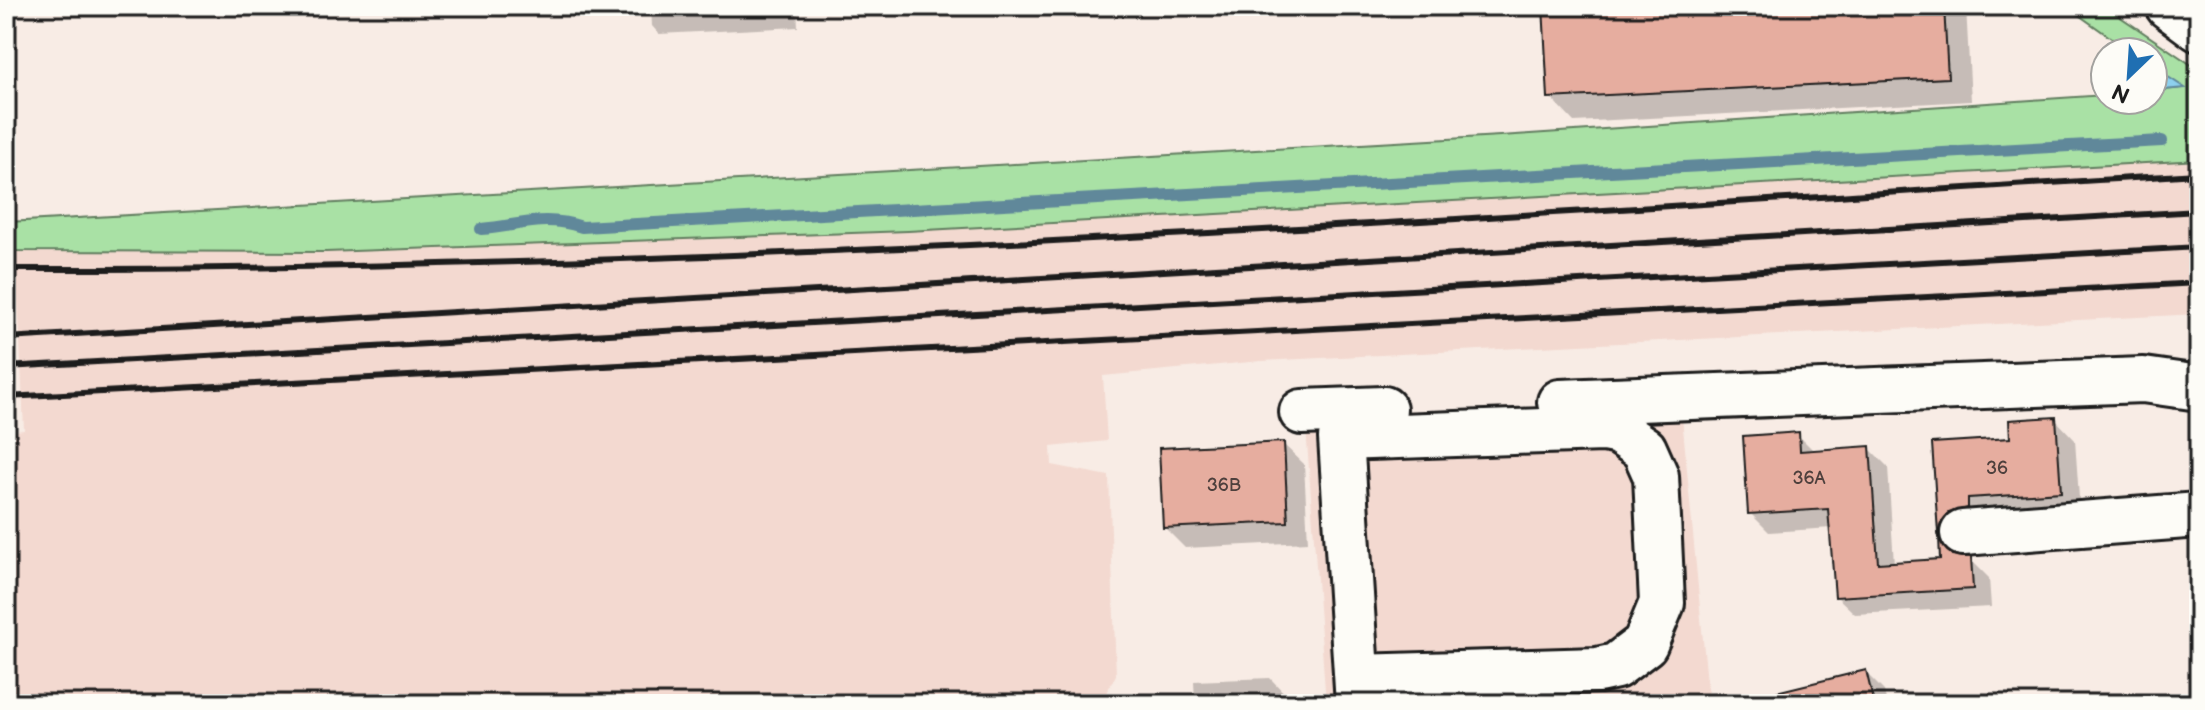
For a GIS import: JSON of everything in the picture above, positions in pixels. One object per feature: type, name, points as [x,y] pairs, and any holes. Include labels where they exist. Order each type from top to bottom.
[{"type":"street","points":[[2168,6],[2199,29]]},
{"type":"street","points":[[1302,412],[2143,380],[2199,388]]},
{"type":"street","points":[[1603,429],[1619,432],[1644,449],[1658,489],[1662,603],[1645,644],[1632,656],[1616,666],[1575,672],[1358,691],[1341,438],[1603,429]]},
{"type":"street","points":[[1963,533],[2199,515]]},
{"type":"shaded area","points":[[2199,160],[2199,314],[1261,361],[1103,376],[1107,441],[1051,447],[1052,465],[1109,476],[1116,675],[1100,704],[6,704],[6,432],[24,430],[16,251],[326,252],[908,231]]},
{"type":"shaded area","points":[[1682,417],[1709,704],[1326,704],[1306,428]]},
{"type":"green space","points":[[2066,6],[2104,6],[2149,36],[2108,36]]},
{"type":"green space","points":[[2169,50],[2199,70],[2199,160],[908,231],[326,252],[10,251],[8,222],[1500,136],[2089,96],[2089,116],[2169,116],[2169,89],[2183,88],[2169,78]]},
{"type":"water","points":[[2169,78],[2185,88],[2169,90]]},
{"type":"water","points":[[6,498],[13,610],[6,611]]},
{"type":"building","points":[[1543,6],[1944,6],[1948,78],[1548,98]]},
{"type":"building","points":[[2056,417],[2061,492],[1968,498],[1968,508],[1948,513],[1938,533],[1932,443],[2010,438],[2009,420]]},
{"type":"building","points":[[1799,432],[1800,451],[1870,446],[1878,563],[1940,559],[1939,537],[1952,555],[1971,557],[1973,589],[1835,597],[1828,509],[1748,514],[1743,436]]},
{"type":"building","points":[[1284,442],[1288,522],[1163,528],[1159,448]]},
{"type":"building","points":[[1866,670],[1874,704],[1777,704],[1776,692]]},
{"type":"waterway","points":[[481,229],[543,221],[582,227],[2162,141]]},
{"type":"railway","points":[[6,269],[555,261],[829,251],[1377,223],[2199,174]]},
{"type":"railway","points":[[6,338],[2199,211]]},
{"type":"railway","points":[[6,367],[2199,247]]},
{"type":"railway","points":[[6,397],[2199,283]]}]
